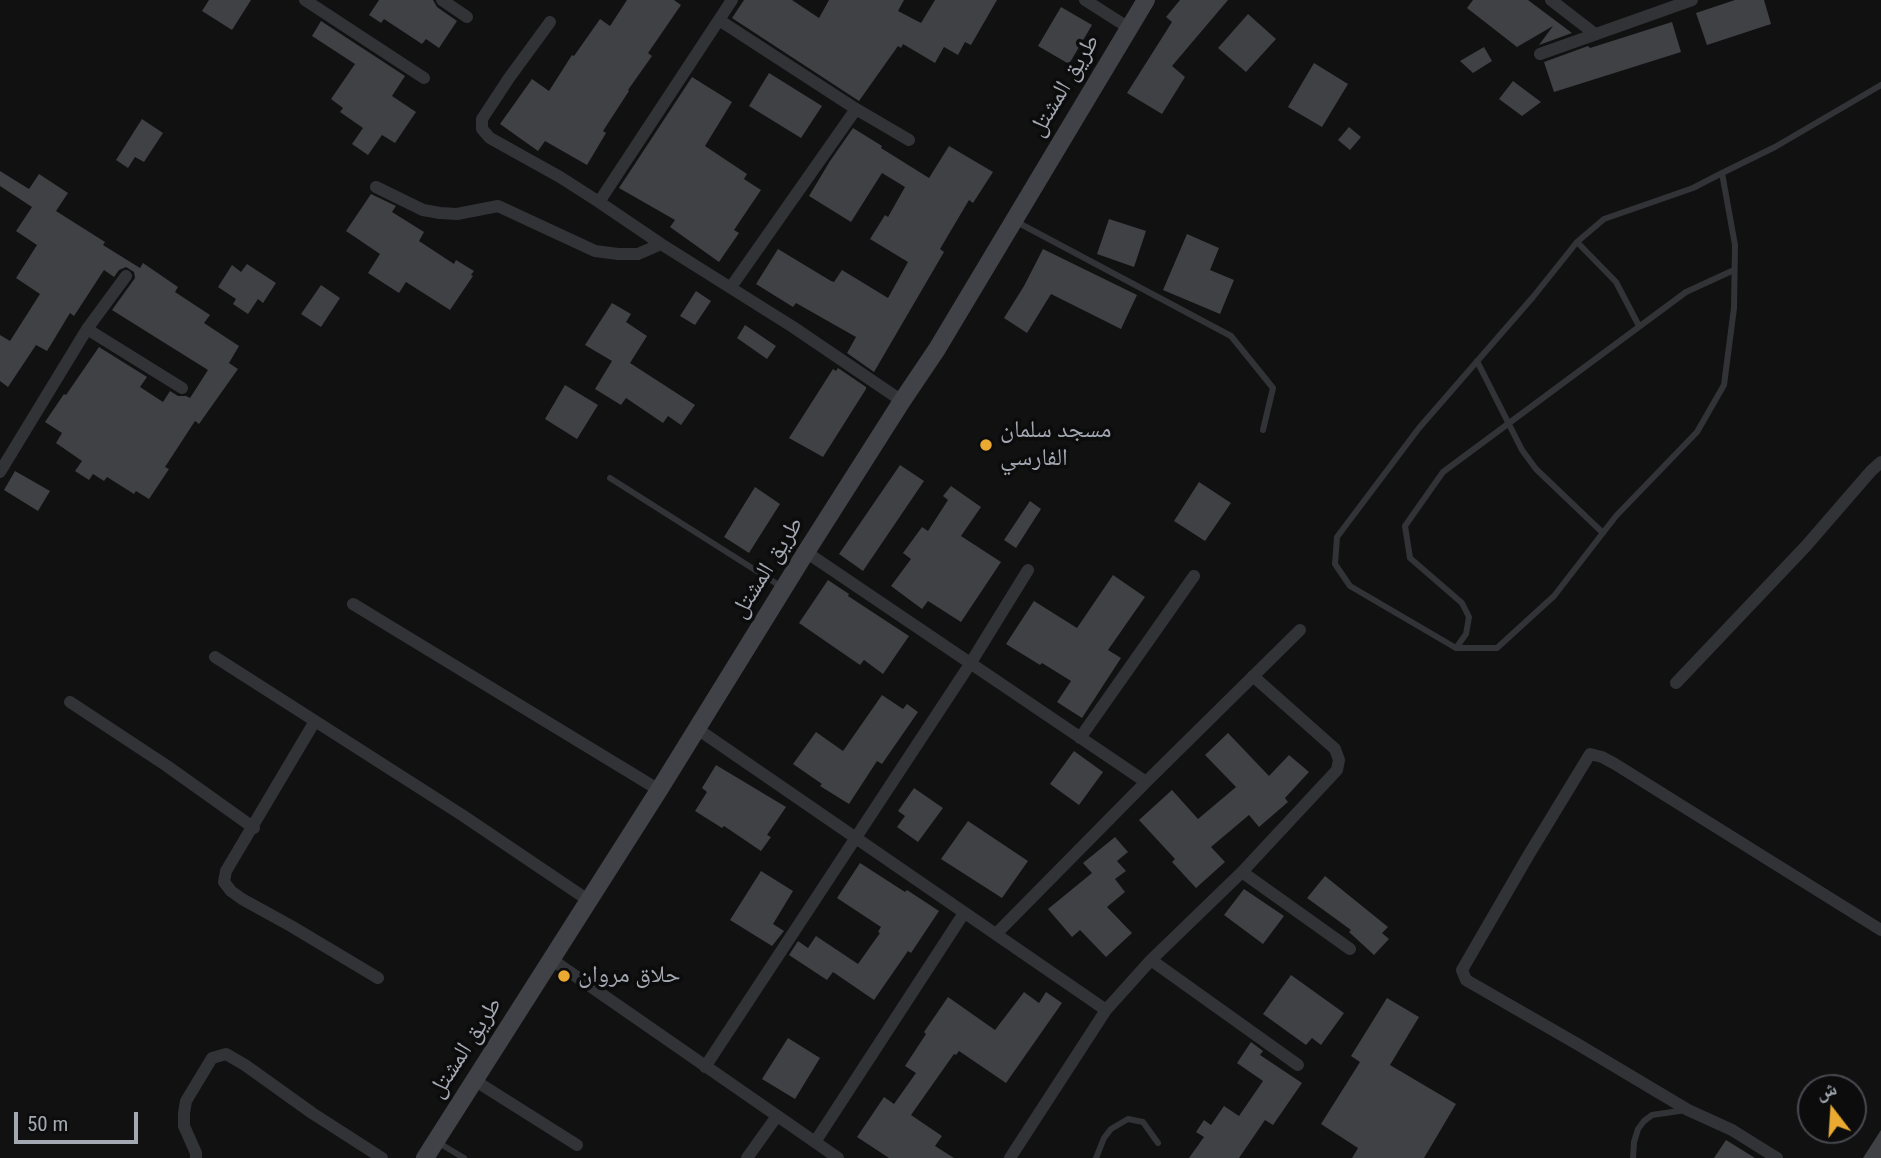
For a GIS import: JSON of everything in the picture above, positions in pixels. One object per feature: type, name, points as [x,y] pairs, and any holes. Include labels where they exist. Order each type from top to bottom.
[{"type":"main road","name":"طريق المشتل","points":[[425,1158],[659,790],[806,552],[937,349],[1146,0]]},
{"type":"street","points":[[305,0],[424,78]]},
{"type":"street","points":[[442,0],[467,17]]},
{"type":"street","points":[[599,202],[732,0]]},
{"type":"street","points":[[1085,0],[1129,28]]},
{"type":"street","points":[[1551,0],[1595,34]]},
{"type":"street","points":[[1541,54],[1692,0]]},
{"type":"street","points":[[719,20],[856,109],[909,139]]},
{"type":"street","points":[[550,22],[482,119],[482,129],[490,138],[561,177],[902,401]]},
{"type":"street","points":[[731,287],[856,109]]},
{"type":"street","points":[[376,187],[423,210],[440,214],[457,215],[498,206],[595,251],[638,254],[661,244]]},
{"type":"street","points":[[0,472],[87,329],[125,276]]},
{"type":"street","points":[[87,329],[182,388]]},
{"type":"street","points":[[1676,682],[1806,546],[1881,462]]},
{"type":"street","points":[[806,552],[1146,782]]},
{"type":"street","points":[[705,1067],[970,664],[1028,570]]},
{"type":"street","points":[[1080,738],[1194,576]]},
{"type":"street","points":[[353,604],[659,790]]},
{"type":"street","points":[[996,934],[1300,630]]},
{"type":"street","points":[[215,657],[462,815],[588,900]]},
{"type":"street","points":[[1010,1158],[1105,1010],[1151,960],[1242,872],[1337,770],[1339,760],[1335,749],[1253,676]]},
{"type":"street","points":[[70,702],[254,828]]},
{"type":"street","points":[[315,721],[254,828],[226,871],[225,882],[230,891],[378,978]]},
{"type":"street","points":[[696,728],[1105,1010]]},
{"type":"street","points":[[1777,1158],[1732,1130],[1688,1110],[1466,980],[1461,970],[1590,754],[1615,764],[1881,930]]},
{"type":"street","points":[[1242,872],[1350,949]]},
{"type":"street","points":[[815,1142],[964,913]]},
{"type":"street","points":[[551,959],[838,1158]]},
{"type":"street","points":[[1151,960],[1298,1065]]},
{"type":"street","points":[[196,1158],[184,1126],[186,1101],[212,1058],[226,1054],[312,1114],[382,1158]]},
{"type":"street","points":[[474,1080],[577,1145]]},
{"type":"street","points":[[747,1158],[776,1116]]},
{"type":"lane","points":[[1722,173],[1735,245],[1734,308],[1724,385],[1697,432],[1616,516],[1554,596],[1497,648],[1456,648],[1350,586],[1335,564],[1338,537],[1419,428],[1577,242],[1604,219],[1693,188],[1722,173],[1775,147],[1881,85]]},
{"type":"lane","points":[[1014,220],[1231,336],[1273,388],[1263,430]]},
{"type":"lane","points":[[1577,242],[1616,282],[1639,326]]},
{"type":"lane","points":[[1456,648],[1466,634],[1469,617],[1462,603],[1410,558],[1405,526],[1443,472],[1686,292],[1734,270]]},
{"type":"lane","points":[[1477,361],[1522,450],[1536,469],[1603,533]]},
{"type":"lane","points":[[610,478],[784,588]]},
{"type":"lane","points":[[1633,1158],[1634,1142],[1644,1121],[1652,1115],[1688,1110]]},
{"type":"lane","points":[[1096,1158],[1111,1129],[1129,1119],[1143,1122],[1158,1143]]},
{"type":"lane","points":[[436,1140],[464,1158]]},
{"type":"building","points":[[209,0],[251,0],[232,30],[202,11]]},
{"type":"building","points":[[379,0],[433,0],[437,7],[457,21],[439,48],[426,39],[422,44],[384,19],[381,23],[369,15]]},
{"type":"building","points":[[627,0],[674,0],[681,5],[648,53],[652,56],[603,131],[606,133],[587,165],[545,141],[538,151],[500,124],[532,79],[549,91],[600,19],[610,26]]},
{"type":"building","points":[[744,0],[792,0],[819,18],[829,0],[904,0],[898,11],[921,23],[935,0],[997,0],[971,45],[965,42],[958,55],[944,47],[935,63],[903,44],[901,48],[898,46],[859,101],[732,18]]},
{"type":"building","points":[[1180,0],[1228,0],[1172,66],[1185,77],[1162,114],[1127,93],[1172,22],[1166,17]]},
{"type":"building","points":[[1473,0],[1528,0],[1572,33],[1539,45],[1553,26],[1517,47],[1467,8]]},
{"type":"building","points":[[1735,0],[1764,0],[1771,24],[1707,45],[1696,13]]},
{"type":"building","points":[[1061,7],[1092,25],[1069,64],[1038,46]]},
{"type":"building","points":[[1248,14],[1276,39],[1246,72],[1218,48]]},
{"type":"building","points":[[321,21],[405,76],[392,96],[416,112],[395,143],[382,135],[368,155],[352,144],[363,128],[340,112],[343,108],[331,99],[355,64],[312,36]]},
{"type":"building","points":[[1672,22],[1681,52],[1554,92],[1544,62],[1588,46],[1590,48]]},
{"type":"building","points":[[1484,47],[1492,61],[1473,73],[1460,61]]},
{"type":"building","points":[[1314,63],[1348,84],[1322,127],[1288,107]]},
{"type":"building","points":[[769,73],[822,106],[801,138],[749,106]]},
{"type":"building","points":[[692,77],[732,102],[705,146],[747,174],[744,179],[761,190],[734,230],[739,233],[719,262],[670,227],[675,220],[619,188]]},
{"type":"building","points":[[1513,81],[1541,102],[1522,116],[1499,99]]},
{"type":"building","points":[[142,119],[163,133],[144,162],[135,157],[128,168],[116,160]]},
{"type":"building","points":[[1349,127],[1361,137],[1350,150],[1338,140]]},
{"type":"building","points":[[853,128],[929,178],[949,146],[993,172],[973,203],[969,200],[940,249],[944,252],[874,372],[847,353],[856,337],[796,303],[793,307],[756,284],[778,249],[831,281],[834,282],[842,270],[888,298],[908,262],[870,239],[885,215],[888,217],[905,187],[882,173],[851,222],[809,196]]},
{"type":"building","points":[[0,171],[29,189],[39,174],[68,193],[56,211],[105,242],[103,245],[140,268],[143,263],[178,287],[175,292],[210,315],[204,323],[239,346],[229,363],[238,369],[199,424],[195,421],[165,467],[169,469],[149,499],[136,491],[134,494],[107,477],[104,481],[93,474],[89,480],[75,471],[82,461],[56,443],[62,433],[45,422],[99,347],[147,377],[140,387],[163,402],[170,391],[190,398],[208,370],[112,310],[135,278],[134,272],[126,267],[119,270],[114,277],[104,270],[74,316],[70,313],[47,351],[36,345],[8,387],[0,381],[0,335],[10,341],[40,294],[16,278],[37,245],[16,231],[32,207],[0,186]]},
{"type":"building","points":[[371,194],[396,206],[392,212],[424,232],[419,241],[454,264],[456,260],[474,271],[450,310],[406,282],[399,293],[368,273],[380,254],[346,231]]},
{"type":"building","points":[[1109,219],[1146,231],[1134,267],[1097,254]]},
{"type":"building","points":[[1187,234],[1219,248],[1210,270],[1234,280],[1220,314],[1163,290]]},
{"type":"building","points":[[1043,249],[1137,295],[1121,329],[1051,294],[1027,333],[1004,318]]},
{"type":"building","points":[[247,264],[276,283],[263,303],[258,299],[248,314],[233,304],[236,299],[218,287],[232,265],[241,272]]},
{"type":"building","points":[[321,285],[340,298],[321,327],[301,314]]},
{"type":"building","points":[[696,291],[711,301],[695,325],[680,316]]},
{"type":"building","points":[[612,303],[631,314],[626,322],[647,336],[630,363],[695,405],[681,425],[668,416],[663,423],[626,398],[621,405],[595,389],[612,361],[585,345]]},
{"type":"building","points":[[745,325],[776,346],[767,359],[737,338]]},
{"type":"building","points":[[838,368],[866,389],[823,457],[789,438],[833,369],[836,371]]},
{"type":"building","points":[[565,385],[598,405],[577,439],[545,419]]},
{"type":"building","points":[[900,465],[924,481],[863,571],[839,554]]},
{"type":"building","points":[[15,471],[50,491],[38,511],[4,490]]},
{"type":"building","points":[[1199,482],[1231,503],[1205,541],[1174,521]]},
{"type":"building","points":[[951,486],[981,507],[961,536],[1001,562],[961,622],[928,601],[922,609],[891,586],[911,559],[903,553],[922,527],[928,531],[948,500],[943,496]]},
{"type":"building","points":[[755,487],[780,504],[749,553],[724,537]]},
{"type":"building","points":[[1030,501],[1041,509],[1016,548],[1004,540]]},
{"type":"building","points":[[1113,575],[1145,597],[1108,650],[1121,658],[1082,718],[1057,702],[1071,681],[1006,644],[1034,601],[1077,628]]},
{"type":"building","points":[[828,580],[909,636],[883,674],[864,660],[860,665],[799,623]]},
{"type":"building","points":[[882,695],[903,709],[907,704],[918,712],[882,764],[877,761],[849,804],[820,786],[822,784],[793,764],[816,732],[843,751]]},
{"type":"building","points":[[1228,733],[1269,776],[1289,755],[1309,772],[1285,798],[1288,802],[1259,827],[1249,815],[1211,847],[1225,862],[1196,888],[1172,862],[1175,859],[1139,820],[1172,790],[1198,819],[1236,787],[1205,755]]},
{"type":"building","points":[[1074,751],[1103,772],[1079,805],[1050,784]]},
{"type":"building","points":[[716,765],[786,807],[767,835],[771,837],[761,851],[724,826],[722,828],[695,811],[707,792],[702,788]]},
{"type":"building","points":[[914,788],[943,808],[918,842],[897,827],[905,816],[898,811]]},
{"type":"building","points":[[968,821],[1028,861],[1002,898],[941,859]]},
{"type":"building","points":[[1115,837],[1128,852],[1117,861],[1126,871],[1115,879],[1125,892],[1107,907],[1132,933],[1106,957],[1080,930],[1072,937],[1048,909],[1092,873],[1083,863]]},
{"type":"building","points":[[860,863],[939,911],[911,953],[908,951],[874,1000],[833,972],[827,980],[789,955],[798,941],[808,948],[816,936],[858,964],[880,933],[878,932],[881,927],[837,898]]},
{"type":"building","points":[[761,871],[793,891],[773,924],[784,931],[772,946],[730,920]]},
{"type":"building","points":[[1325,876],[1388,927],[1382,933],[1389,939],[1374,955],[1349,932],[1351,930],[1307,898]]},
{"type":"building","points":[[1244,889],[1284,916],[1263,944],[1224,915]]},
{"type":"building","points":[[1291,975],[1344,1013],[1321,1045],[1312,1038],[1306,1045],[1263,1014]]},
{"type":"building","points":[[1024,992],[1039,1003],[1046,992],[1062,1003],[1006,1083],[959,1051],[954,1054],[911,1115],[942,1136],[935,1146],[954,1158],[889,1158],[857,1137],[884,1097],[894,1104],[916,1073],[905,1066],[948,997],[995,1030]]},
{"type":"building","points":[[1387,998],[1419,1017],[1390,1065],[1456,1104],[1424,1158],[1352,1158],[1358,1148],[1321,1124],[1360,1062],[1351,1056]]},
{"type":"building","points":[[788,1038],[820,1058],[795,1099],[762,1079]]},
{"type":"building","points":[[1251,1042],[1263,1051],[1260,1055],[1302,1083],[1273,1125],[1265,1120],[1239,1158],[1189,1158],[1204,1137],[1196,1132],[1204,1120],[1211,1125],[1224,1106],[1239,1116],[1263,1081],[1237,1063]]},
{"type":"building","points":[[1881,1130],[1881,1158],[1863,1158]]},
{"type":"building","points":[[1726,1140],[1755,1158],[1714,1158]]},
{"type":"place","name":"مسجد سلمان الفارسي","points":[[986,445]]},
{"type":"place","name":"حلاق مروان","points":[[564,976]]}]
